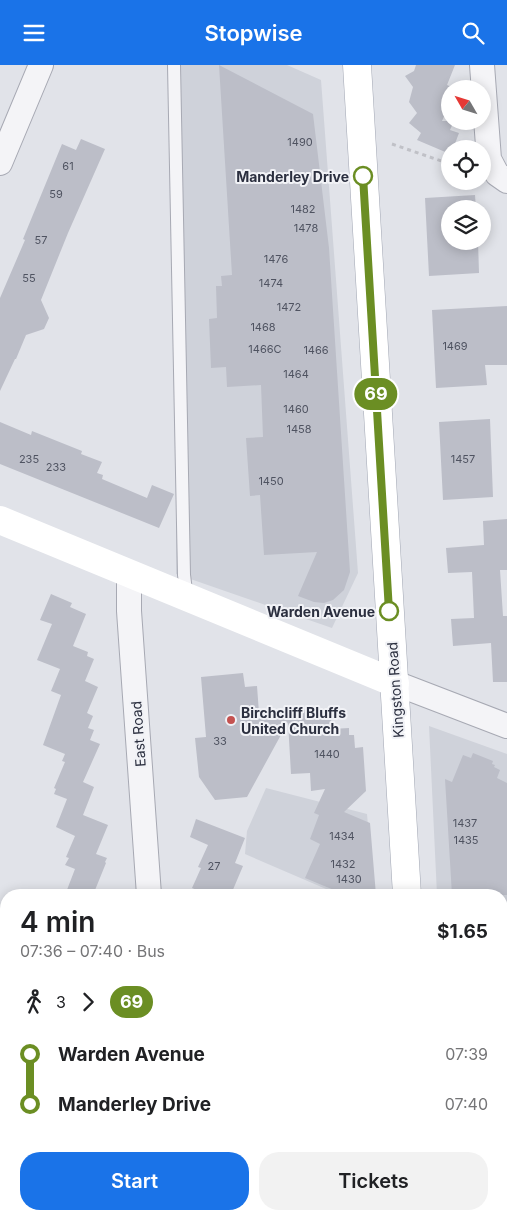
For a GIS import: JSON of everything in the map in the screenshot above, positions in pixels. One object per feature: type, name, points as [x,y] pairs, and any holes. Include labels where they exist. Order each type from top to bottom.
[{"type":"main road","name":"Kingston Road","points":[[357,65],[407,889]]},
{"type":"main road","points":[[0,520],[395,683]]},
{"type":"street","points":[[0,163],[41,65]]},
{"type":"street","points":[[482,65],[488,159],[497,174],[507,181]]},
{"type":"street","name":"East Road","points":[[129,573],[129,611],[149,889]]},
{"type":"street","points":[[395,683],[507,726]]},
{"type":"lane","points":[[174,65],[184,566],[187,598]]},
{"type":"path","points":[[392,144],[441,161]]},
{"type":"shaded area","points":[[176,65],[287,65],[321,80],[358,573],[332,628],[176,574]]},
{"type":"shaded area","points":[[429,726],[507,754],[507,889],[437,889]]},
{"type":"shaded area","points":[[266,788],[367,814],[373,889],[326,889],[245,854],[247,831]]},
{"type":"building","points":[[219,65],[313,114],[329,248],[350,572],[344,590],[333,600],[324,603],[314,602],[298,596],[317,552],[264,555],[260,495],[250,496],[246,438],[263,437],[261,385],[227,387],[226,367],[211,368],[209,319],[217,318],[216,286],[222,286],[221,276],[232,275]]},
{"type":"building","points":[[416,65],[455,65],[449,80],[441,80],[441,130],[459,133],[456,140],[441,140],[441,150],[417,140],[421,133],[409,123],[417,113],[409,102],[413,87],[405,76],[414,71]]},
{"type":"building","points":[[81,139],[105,149],[41,300],[49,318],[44,329],[26,335],[0,391],[0,298],[25,240],[23,239],[62,144],[76,150]]},
{"type":"building","points":[[475,195],[475,200],[441,200],[441,250],[478,250],[479,273],[429,276],[425,198]]},
{"type":"building","points":[[507,306],[507,365],[485,365],[487,385],[436,388],[432,310]]},
{"type":"building","points":[[490,419],[493,497],[443,500],[439,422]]},
{"type":"building","points":[[0,422],[31,435],[32,431],[82,451],[81,454],[102,462],[97,473],[103,475],[102,479],[147,498],[152,485],[174,494],[159,528],[0,464]]},
{"type":"building","points":[[507,519],[507,570],[500,570],[503,616],[507,616],[507,682],[493,682],[491,643],[453,646],[451,619],[474,618],[472,572],[448,573],[446,548],[484,545],[483,521]]},
{"type":"building","points":[[51,594],[72,603],[70,607],[86,614],[73,646],[88,652],[87,656],[94,659],[85,681],[98,687],[87,713],[93,716],[88,728],[94,730],[90,740],[100,744],[83,782],[94,787],[83,815],[108,825],[96,854],[107,858],[95,889],[67,889],[75,869],[65,865],[69,858],[66,857],[75,836],[56,827],[67,799],[54,794],[56,789],[54,788],[65,762],[62,761],[65,754],[43,745],[61,695],[51,691],[60,669],[37,660],[52,624],[40,620]]},
{"type":"building","points":[[243,673],[245,687],[257,686],[259,713],[330,708],[332,729],[349,728],[349,735],[354,735],[355,748],[363,747],[366,791],[344,812],[370,823],[376,889],[332,889],[305,878],[320,844],[310,839],[319,815],[314,813],[325,789],[311,791],[310,773],[291,774],[288,722],[247,797],[215,800],[199,777],[195,738],[206,737],[201,677]]},
{"type":"building","points":[[473,753],[493,761],[494,767],[500,770],[497,778],[507,783],[507,889],[452,889],[445,779],[452,782],[463,755],[471,758]]},
{"type":"building","points":[[196,819],[245,838],[235,863],[243,866],[233,889],[192,888],[201,868],[198,867],[208,845],[190,837]]},
{"type":"bus line","name":"69","points":[[363,176],[389,611]]},
{"type":"place","name":"Manderley Drive","points":[[363,176]]},
{"type":"place","name":"Warden Avenue","points":[[389,611]]},
{"type":"place","name":"Birchcliff Bluffs United Church","points":[[231,720]]}]
